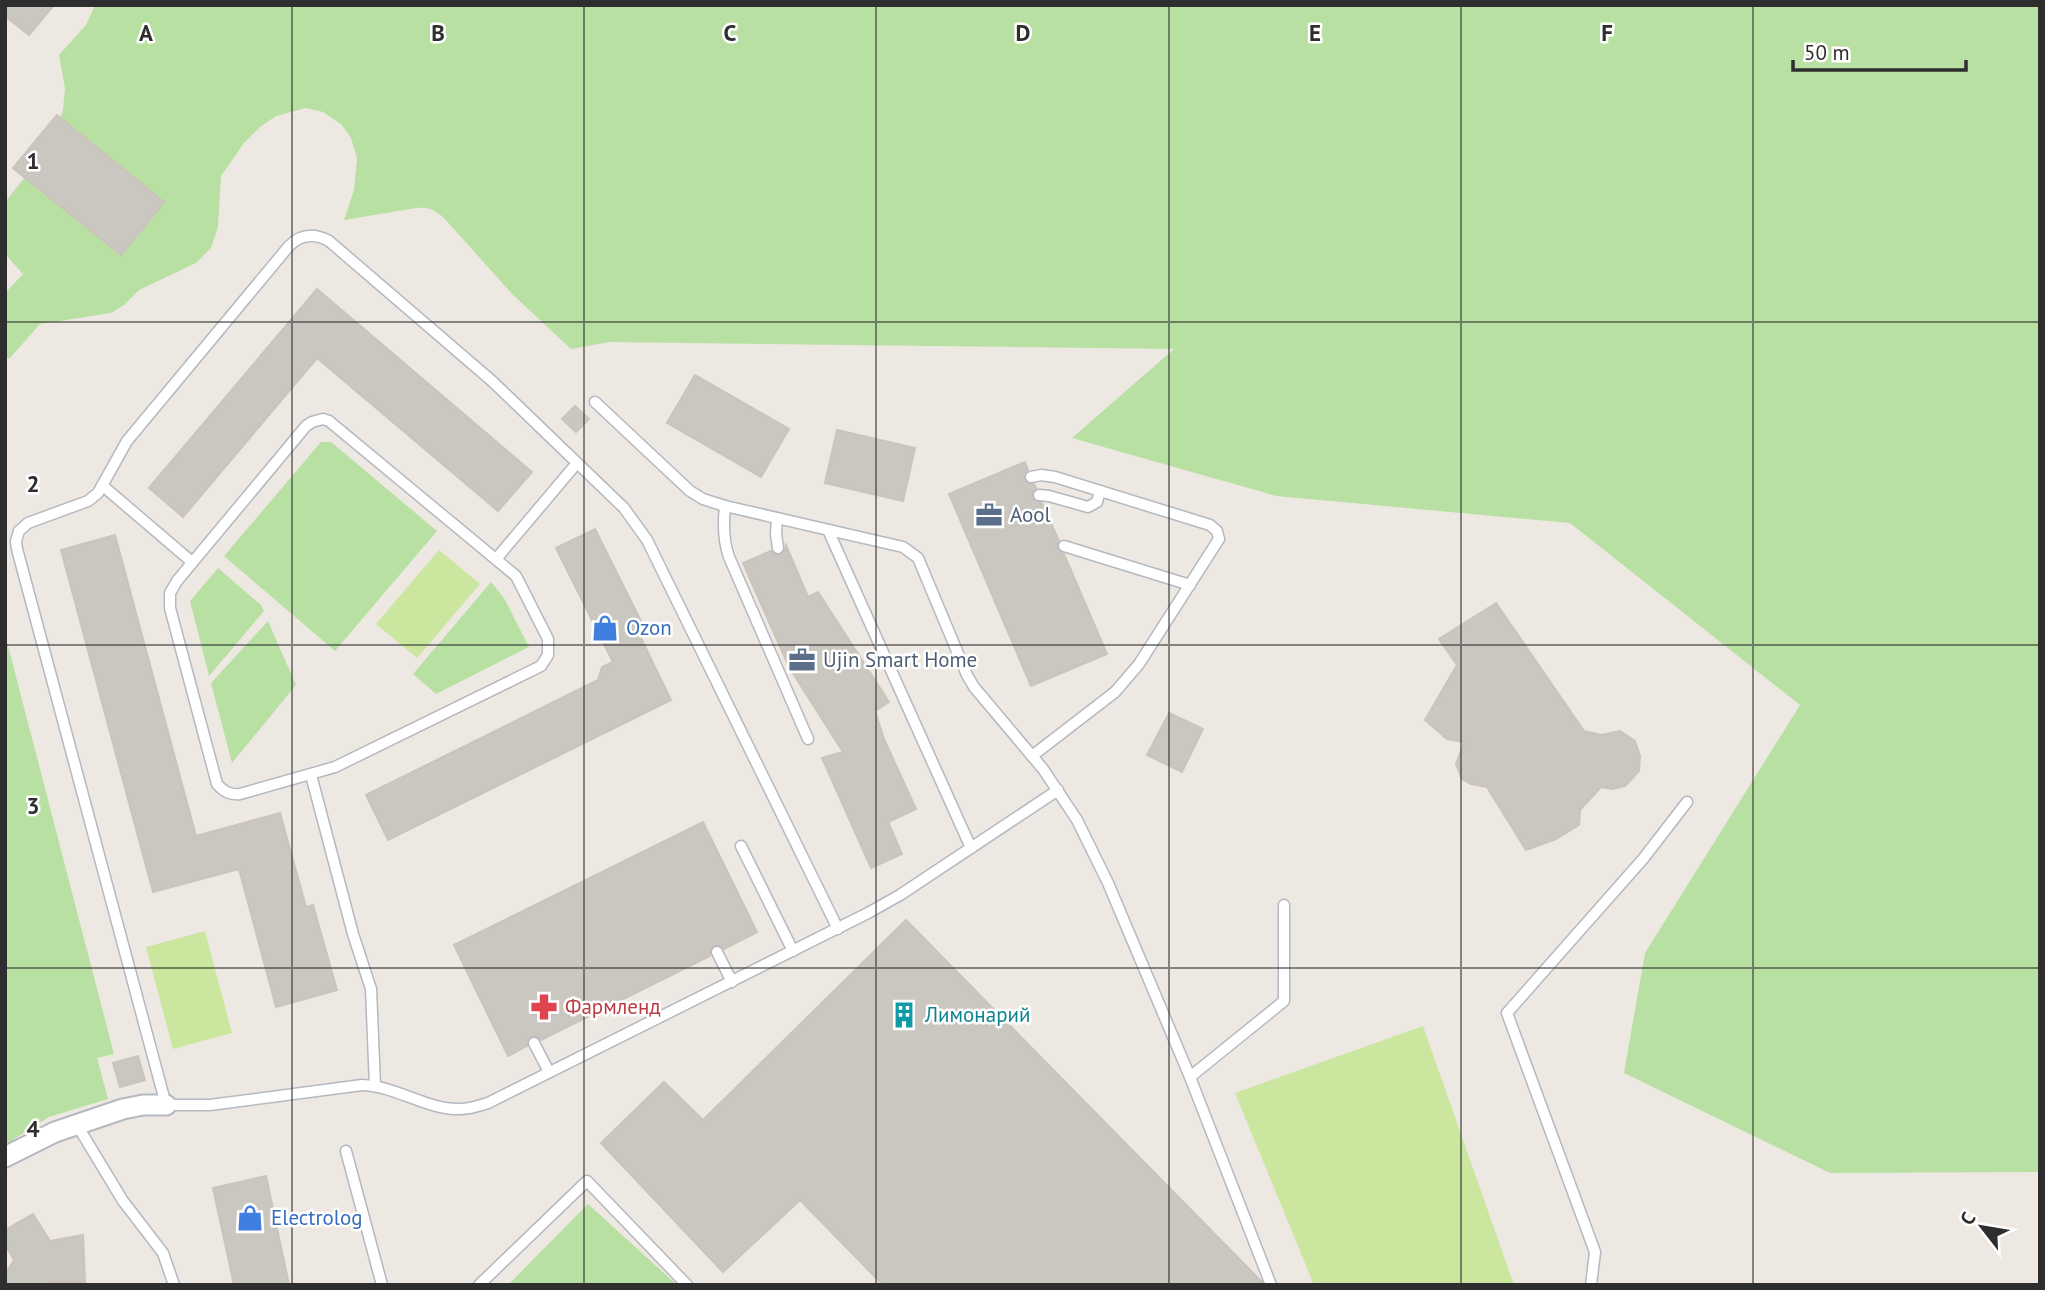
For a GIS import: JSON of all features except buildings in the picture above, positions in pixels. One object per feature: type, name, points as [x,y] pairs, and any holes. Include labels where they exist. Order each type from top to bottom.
[{"type":"street","points":[[5,1157],[37,1140],[130,1107],[166,1105]]},
{"type":"lane","points":[[838,929],[647,540],[624,508],[484,373],[329,241],[314,235],[302,237],[289,246],[127,441],[98,493],[88,501],[28,523],[19,531],[16,541],[166,1105],[210,1105],[374,1086],[445,1108],[460,1109],[488,1103],[838,929],[900,895],[1058,790]]},
{"type":"lane","points":[[595,402],[690,491],[703,499],[903,547],[918,558],[974,687],[1058,790],[1077,820],[1108,883],[1190,1077],[1271,1285]]},
{"type":"lane","points":[[323,419],[496,559],[519,581],[550,648],[541,666],[335,767],[240,794],[229,793],[217,784],[169,601],[172,587],[192,562],[306,426],[323,419]]},
{"type":"lane","points":[[496,559],[577,463]]},
{"type":"lane","points":[[1031,477],[1051,476],[1214,527],[1219,534],[1217,544],[1124,683],[1032,757]]},
{"type":"lane","points":[[103,486],[192,562]]},
{"type":"lane","points":[[1039,495],[1088,507],[1097,502],[1100,491]]},
{"type":"lane","points":[[725,506],[725,547],[808,739]]},
{"type":"lane","points":[[777,518],[778,548]]},
{"type":"lane","points":[[828,530],[971,848]]},
{"type":"lane","points":[[1063,546],[1190,585]]},
{"type":"lane","points":[[310,775],[371,989],[374,1086]]},
{"type":"lane","points":[[1591,1285],[1595,1252],[1507,1013],[1643,859],[1687,802]]},
{"type":"lane","points":[[741,846],[793,951]]},
{"type":"lane","points":[[1190,1077],[1284,1001],[1284,905]]},
{"type":"lane","points":[[717,952],[732,982]]},
{"type":"lane","points":[[534,1043],[549,1072]]},
{"type":"lane","points":[[77,1125],[123,1201],[163,1253],[174,1285]]},
{"type":"lane","points":[[345,1151],[382,1285]]},
{"type":"lane","points":[[479,1285],[587,1181],[687,1285]]},
{"type":"green space","points":[[95,5],[2040,5],[2040,1172],[1830,1173],[1624,1073],[1645,953],[1800,705],[1570,523],[1276,496],[1072,438],[1174,349],[610,342],[571,349],[513,295],[435,211],[416,208],[344,220],[354,190],[357,158],[351,138],[342,125],[323,112],[306,108],[276,116],[244,143],[221,176],[218,227],[211,248],[196,263],[139,290],[111,313],[40,324],[10,358],[5,358],[5,293],[23,274],[5,254],[5,202],[57,129],[65,89],[59,55],[86,25]]},
{"type":"green space","points":[[321,442],[331,442],[437,531],[335,651],[224,556]]},
{"type":"green space","points":[[439,550],[480,584],[417,658],[376,624]]},
{"type":"green space","points":[[218,568],[261,605],[264,611],[209,676],[190,601]]},
{"type":"green space","points":[[491,582],[504,598],[529,647],[436,694],[413,674]]},
{"type":"green space","points":[[268,621],[296,685],[232,763],[211,683]]},
{"type":"green space","points":[[7,642],[114,1054],[97,1058],[108,1099],[49,1117],[5,1145],[5,643]]},
{"type":"green space","points":[[205,931],[232,1033],[173,1049],[146,947]]},
{"type":"green space","points":[[1423,1026],[1514,1285],[1314,1285],[1235,1093]]},
{"type":"green space","points":[[588,1204],[677,1285],[508,1285]]},
{"type":"place","name":"Aool","points":[[989,515]]},
{"type":"place","name":"Ozon","points":[[605,628]]},
{"type":"place","name":"Ujin Smart Home","points":[[802,660]]},
{"type":"place","name":"Фармленд","points":[[544,1007]]},
{"type":"place","name":"Лимонарий","points":[[904,1015]]},
{"type":"place","name":"Electrolog","points":[[250,1218]]}]
